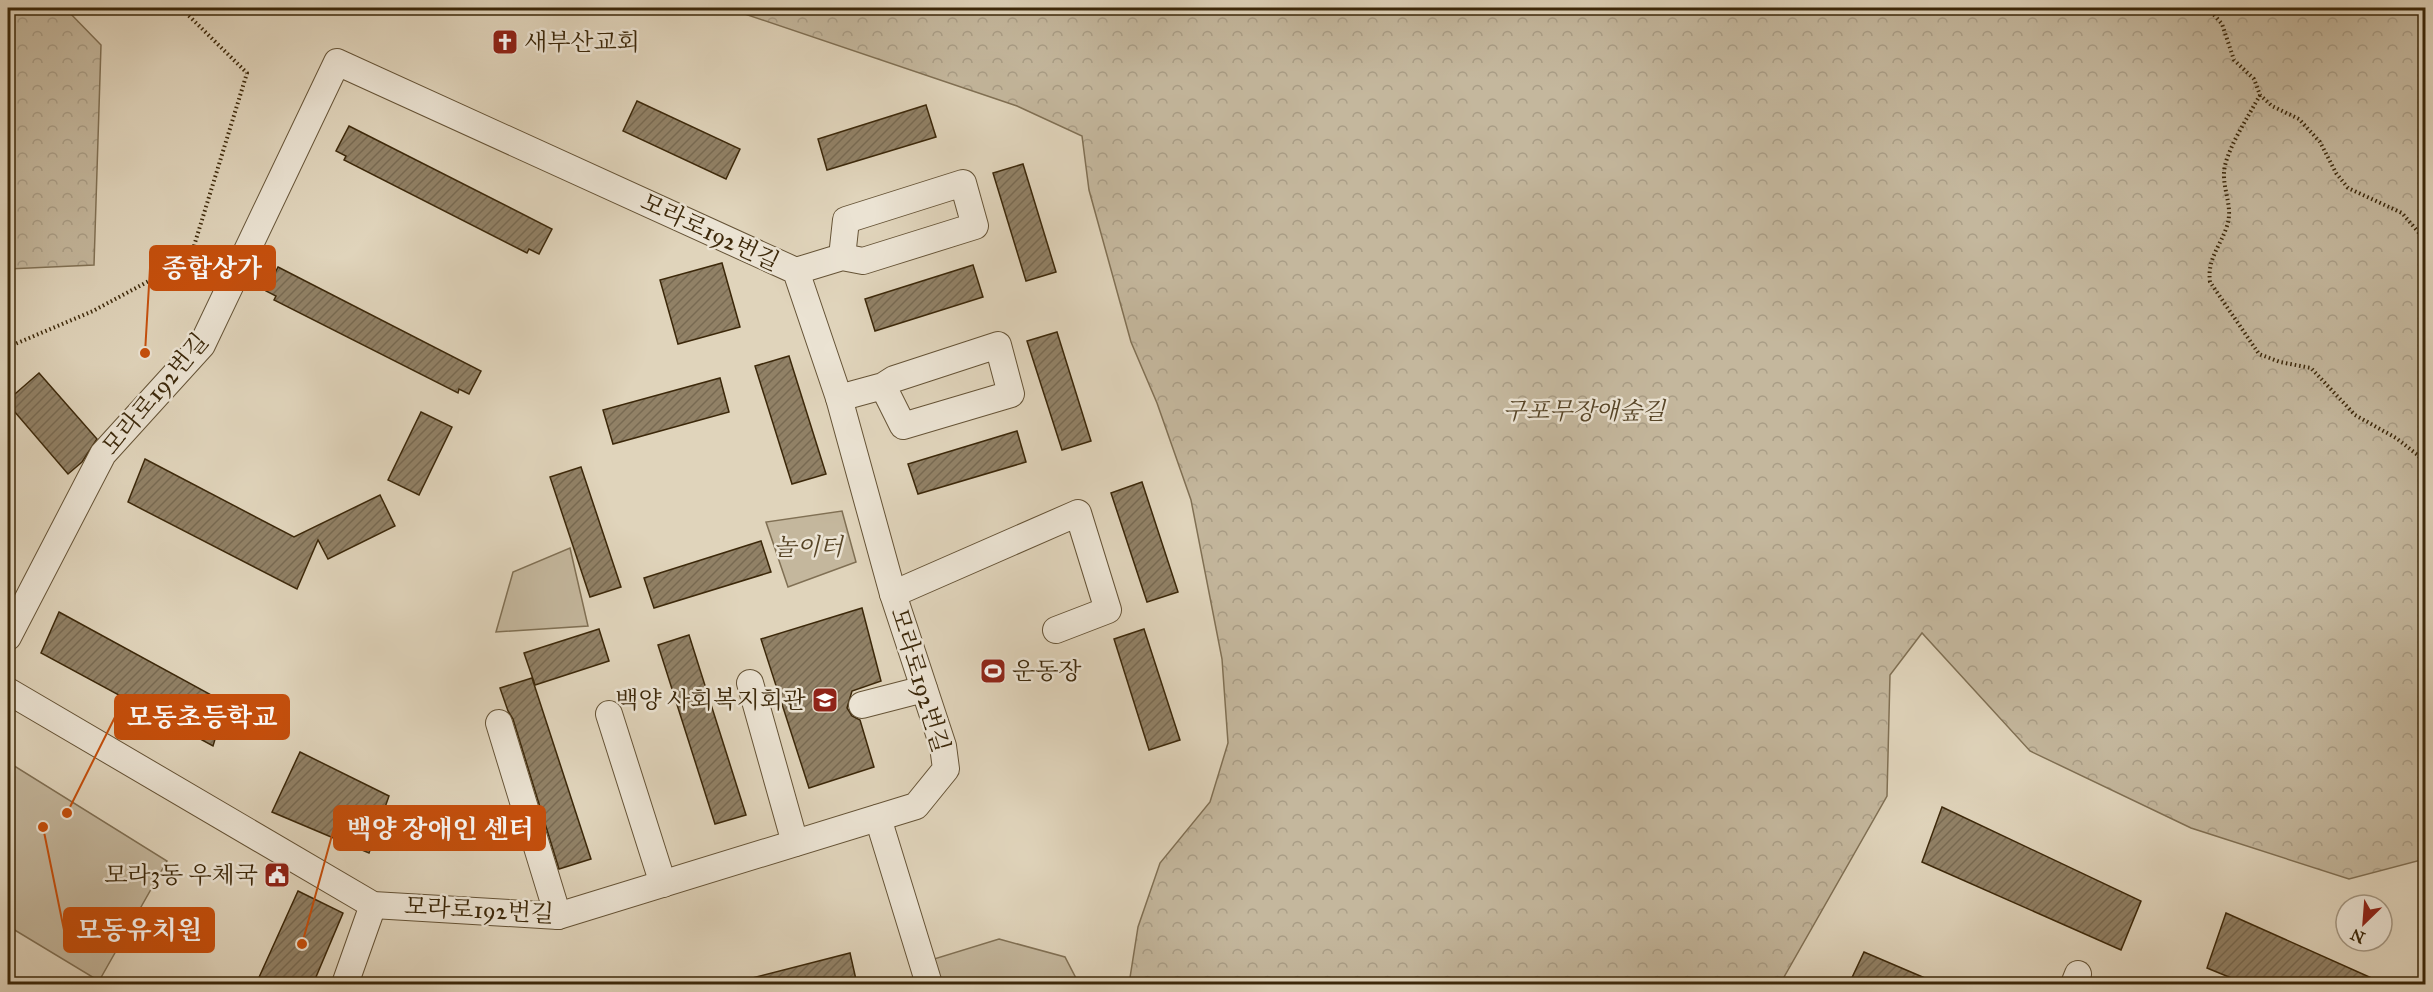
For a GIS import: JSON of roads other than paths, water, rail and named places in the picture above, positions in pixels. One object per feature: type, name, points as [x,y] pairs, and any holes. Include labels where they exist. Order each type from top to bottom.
[{"type":"street","name":"모라로192번길","points":[[8,637],[103,454],[202,345],[337,62],[796,271],[839,398],[893,594],[943,746],[946,770],[916,806],[558,916],[373,905],[8,691]]},
{"type":"street","points":[[796,271],[842,257],[863,261],[975,226],[963,183],[846,220],[842,257]]},
{"type":"street","points":[[839,398],[883,386],[894,379],[998,345],[1011,394],[903,426],[883,386]]},
{"type":"street","points":[[893,594],[1078,513],[1108,610],[1056,630]]},
{"type":"street","points":[[750,683],[795,843]]},
{"type":"street","points":[[862,705],[924,689]]},
{"type":"street","points":[[609,714],[663,884]]},
{"type":"street","points":[[498,723],[558,916]]},
{"type":"street","points":[[878,818],[929,984]]},
{"type":"street","name":"모라로192번길","points":[[345,984],[373,905]]},
{"type":"place","name":"새부산교회","points":[[505,42]]},
{"type":"place","name":"종합상가","points":[[145,353]]},
{"type":"place","name":"운동장","points":[[993,671]]},
{"type":"place","name":"백양 사회복지회관","points":[[825,700]]},
{"type":"place","name":"모동초등학교","points":[[67,813]]},
{"type":"place","name":"모동유치원","points":[[43,827]]},
{"type":"place","name":"모라3동 우체국","points":[[277,875]]},
{"type":"place","name":"백양 장애인 센터","points":[[302,944]]},
{"type":"park label","name":"구포무장애숲길","points":[[1584,411]]},
{"type":"park label","name":"놀이터","points":[[808,547]]}]
